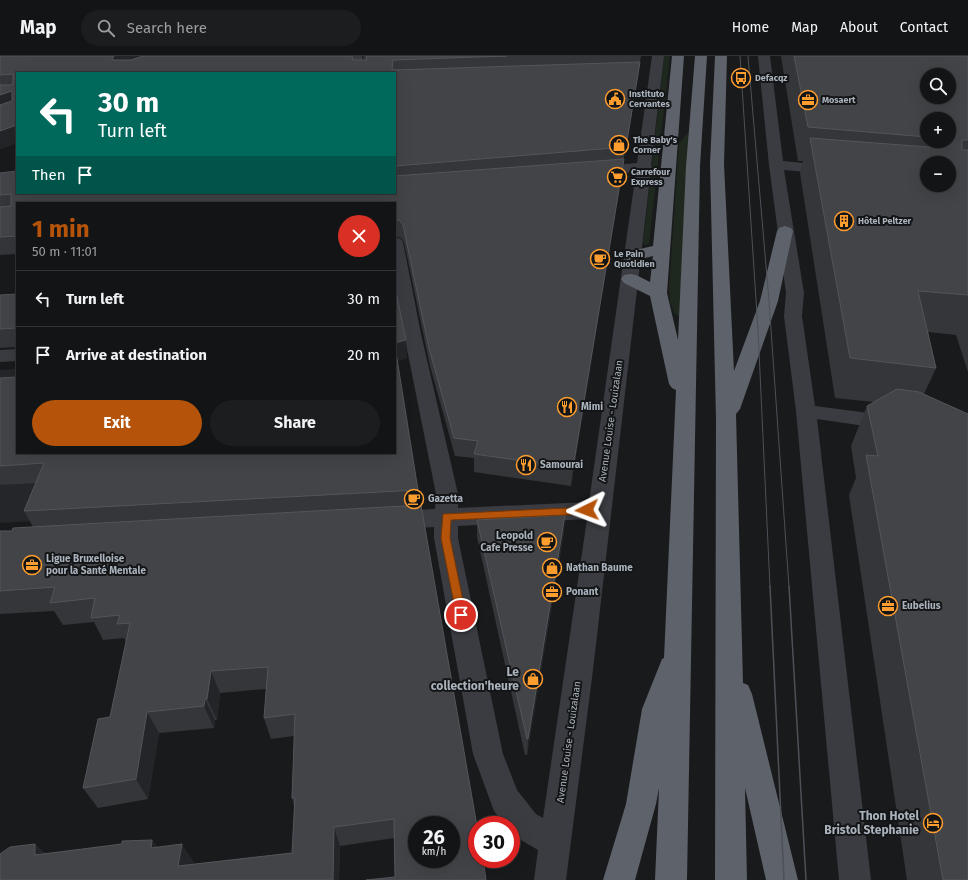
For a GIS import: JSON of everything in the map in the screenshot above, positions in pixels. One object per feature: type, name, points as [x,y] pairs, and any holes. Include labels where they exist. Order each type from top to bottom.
[{"type":"highway","points":[[678,56],[658,294],[686,413]]},
{"type":"highway","points":[[671,880],[693,166],[701,56]]},
{"type":"highway","points":[[720,56],[717,164],[726,419],[731,880]]},
{"type":"highway","points":[[726,419],[769,301],[785,231]]},
{"type":"highway","points":[[632,256],[661,250]]},
{"type":"highway","points":[[630,279],[658,294]]},
{"type":"highway","points":[[619,880],[641,804],[656,709],[678,652]]},
{"type":"highway","points":[[729,654],[782,880]]},
{"type":"street","points":[[356,56],[361,72]]},
{"type":"street","points":[[764,56],[776,165],[795,292],[793,316],[806,411],[836,716],[855,880]]},
{"type":"street","name":"Avenue Louise - Louizalaan","points":[[550,880],[645,167],[654,65]]},
{"type":"street","points":[[776,165],[849,171]]},
{"type":"street","points":[[580,172],[645,167]]},
{"type":"street","points":[[396,254],[403,334],[447,494],[446,538],[488,754],[505,800],[525,825],[554,841]]},
{"type":"street","points":[[0,356],[16,355]]},
{"type":"street","points":[[806,411],[914,426]]},
{"type":"street","points":[[374,521],[599,510]]},
{"type":"shaded area","points":[[664,56],[670,56],[649,244],[645,245],[643,243]]},
{"type":"shaded area","points":[[687,134],[690,135],[681,315],[679,316],[674,313],[670,301],[669,290],[679,143]]},
{"type":"shaded area","points":[[16,369],[16,454],[75,454],[51,520],[0,523],[0,370]]},
{"type":"building","points":[[0,56],[114,56],[112,59],[114,60],[131,60],[143,56],[352,56],[353,60],[367,60],[366,56],[507,56],[393,60],[392,69],[394,70],[640,62],[626,147],[396,166],[396,72],[16,72],[16,125],[0,131],[0,105],[12,101],[12,91],[0,95],[0,85],[11,85],[13,83],[13,74],[0,75]]},
{"type":"building","points":[[794,56],[968,56],[968,140],[962,140],[962,150],[968,150],[968,295],[918,291],[936,368],[850,358],[810,138],[920,146],[920,148],[956,148],[956,112],[920,112],[920,136],[808,127]]},
{"type":"building","points":[[624,159],[573,468],[474,454],[478,441],[454,438],[429,348],[403,225],[400,221],[396,219],[396,202],[16,202],[16,236],[0,237],[0,207],[11,206],[11,194],[0,195],[0,173],[16,171],[16,194],[396,194],[396,176]]},
{"type":"building","points":[[396,292],[406,340],[396,343]]},
{"type":"building","points":[[16,294],[16,328],[0,329],[0,295]]},
{"type":"building","points":[[396,352],[418,490],[24,511],[44,463],[0,466],[0,378],[16,377],[16,454],[396,454]]},
{"type":"building","points":[[897,389],[919,392],[968,414],[968,880],[943,880],[866,455],[878,456],[867,406]]},
{"type":"building","points":[[421,505],[475,816],[468,816],[468,868],[484,868],[486,880],[366,880],[395,877],[394,819],[334,827],[333,880],[0,880],[0,854],[10,847],[35,844],[35,855],[122,844],[122,841],[152,840],[151,848],[182,844],[178,866],[292,853],[295,798],[292,798],[295,714],[264,718],[268,667],[211,671],[207,699],[205,699],[204,706],[147,712],[136,779],[83,788],[98,719],[110,717],[130,623],[117,624],[120,615],[91,618],[95,598],[50,603],[55,587],[0,591],[0,531],[12,531],[13,528]]},
{"type":"building","points":[[565,515],[528,739],[527,739],[477,520]]},
{"type":"tram line","points":[[740,56],[758,330],[770,587]]},
{"type":"tram line","points":[[748,56],[769,301],[789,587]]},
{"type":"tram line","points":[[770,586],[784,880]]},
{"type":"tram line","points":[[789,586],[806,880]]},
{"type":"place","name":"Defacqz","points":[[741,78]]},
{"type":"place","name":"Instituto Cervantes","points":[[615,99]]},
{"type":"place","name":"Mosaert","points":[[808,100]]},
{"type":"place","name":"The Baby's Corner","points":[[619,145]]},
{"type":"place","name":"Carrefour Express","points":[[617,177]]},
{"type":"place","name":"Hôtel Peltzer","points":[[844,221]]},
{"type":"place","name":"Le Pain Quotidien","points":[[600,259]]},
{"type":"place","name":"Mimi","points":[[567,407]]},
{"type":"place","name":"Samourai","points":[[526,465]]},
{"type":"place","name":"Gazetta","points":[[414,499]]},
{"type":"place","name":"Leopold Cafe Presse","points":[[547,542]]},
{"type":"place","name":"Ligue Bruxelloise pour la Santé Mentale","points":[[32,565]]},
{"type":"place","name":"Nathan Baume","points":[[552,568]]},
{"type":"place","name":"Ponant","points":[[552,592]]},
{"type":"place","name":"Eubelius","points":[[888,606]]},
{"type":"place","name":"Le collection'heure","points":[[533,679]]},
{"type":"place","name":"Thon Hotel Bristol Stephanie","points":[[933,823]]},
{"type":"route","points":[[461,615],[446,538],[446,517],[587,510]]}]
